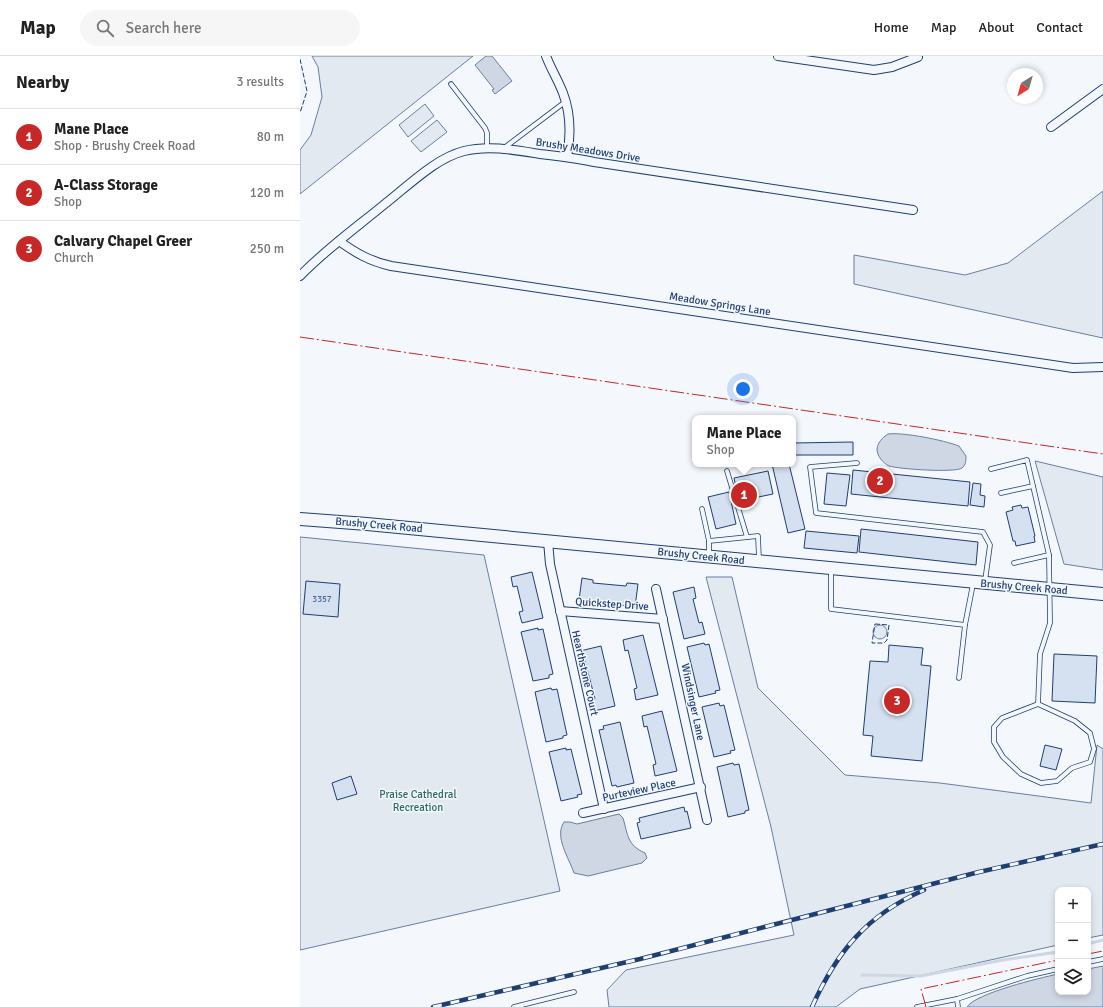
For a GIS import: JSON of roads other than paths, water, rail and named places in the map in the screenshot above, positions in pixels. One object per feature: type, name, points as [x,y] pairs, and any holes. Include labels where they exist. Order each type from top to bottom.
[{"type":"main road","name":"Brushy Creek Road","points":[[300,519],[375,524],[1103,594]]},
{"type":"street","points":[[546,56],[566,101],[570,121],[567,157]]},
{"type":"street","points":[[778,56],[874,70],[892,67],[918,57]]},
{"type":"street","points":[[1051,127],[1103,89]]},
{"type":"street","name":"Brushy Meadows Drive","points":[[300,276],[318,258],[434,165],[444,159],[464,151],[487,148],[502,148],[567,157],[913,210]]},
{"type":"street","name":"Meadow Springs Lane","points":[[339,241],[371,261],[391,266],[1073,368],[1091,369],[1103,367]]},
{"type":"street","name":"Hearthstone Court","points":[[548,541],[550,564],[604,809]]},
{"type":"street","name":"Windsinger Lane","points":[[656,589],[708,820]]},
{"type":"street","name":"Quickstep Drive","points":[[560,611],[663,619]]},
{"type":"street","name":"Purteview Place","points":[[583,813],[701,787]]},
{"type":"lane","points":[[451,84],[485,128],[487,132],[487,148]]},
{"type":"lane","points":[[502,148],[566,101]]},
{"type":"lane","points":[[991,468],[1027,460],[1049,555],[1050,623],[1040,654],[1038,704]]},
{"type":"lane","points":[[857,463],[810,467],[816,513],[983,532],[990,545],[965,625],[959,678]]},
{"type":"lane","points":[[727,471],[746,537]]},
{"type":"lane","points":[[1001,493],[1033,486]]},
{"type":"lane","points":[[702,509],[709,540],[708,557]]},
{"type":"lane","points":[[709,540],[758,536],[759,562]]},
{"type":"lane","points":[[1014,562],[1049,555]]},
{"type":"lane","points":[[831,569],[831,609],[965,625]]},
{"type":"lane","points":[[1038,704],[1075,721],[1090,732],[1092,738],[1094,749],[1090,762],[1072,768],[1058,781],[1041,783],[1021,774],[1003,757],[994,742],[994,727],[1002,718],[1038,704]]},
{"type":"lane","points":[[1091,961],[1103,959]]},
{"type":"lane","points":[[917,1007],[932,1006],[1027,976],[1055,970]]},
{"type":"lane","points":[[514,1007],[574,992]]},
{"type":"lane","points":[[957,999],[958,1007]]},
{"type":"waterway","points":[[1091,943],[1103,940]]},
{"type":"waterway","points":[[862,975],[921,976],[1003,960],[1055,952]]},
{"type":"railway","points":[[433,1007],[640,959],[979,872],[1103,844]]},
{"type":"railway","points":[[812,1007],[832,969],[843,952],[856,937],[870,923],[886,911],[924,890]]},
{"type":"place","name":"A-Class Storage","points":[[880,481]]},
{"type":"place","name":"Mane Place","points":[[744,495]]},
{"type":"place","name":"Calvary Chapel Greer","points":[[897,701]]},
{"type":"park label","name":"Praise Cathedral Recreation","points":[[418,800]]}]
